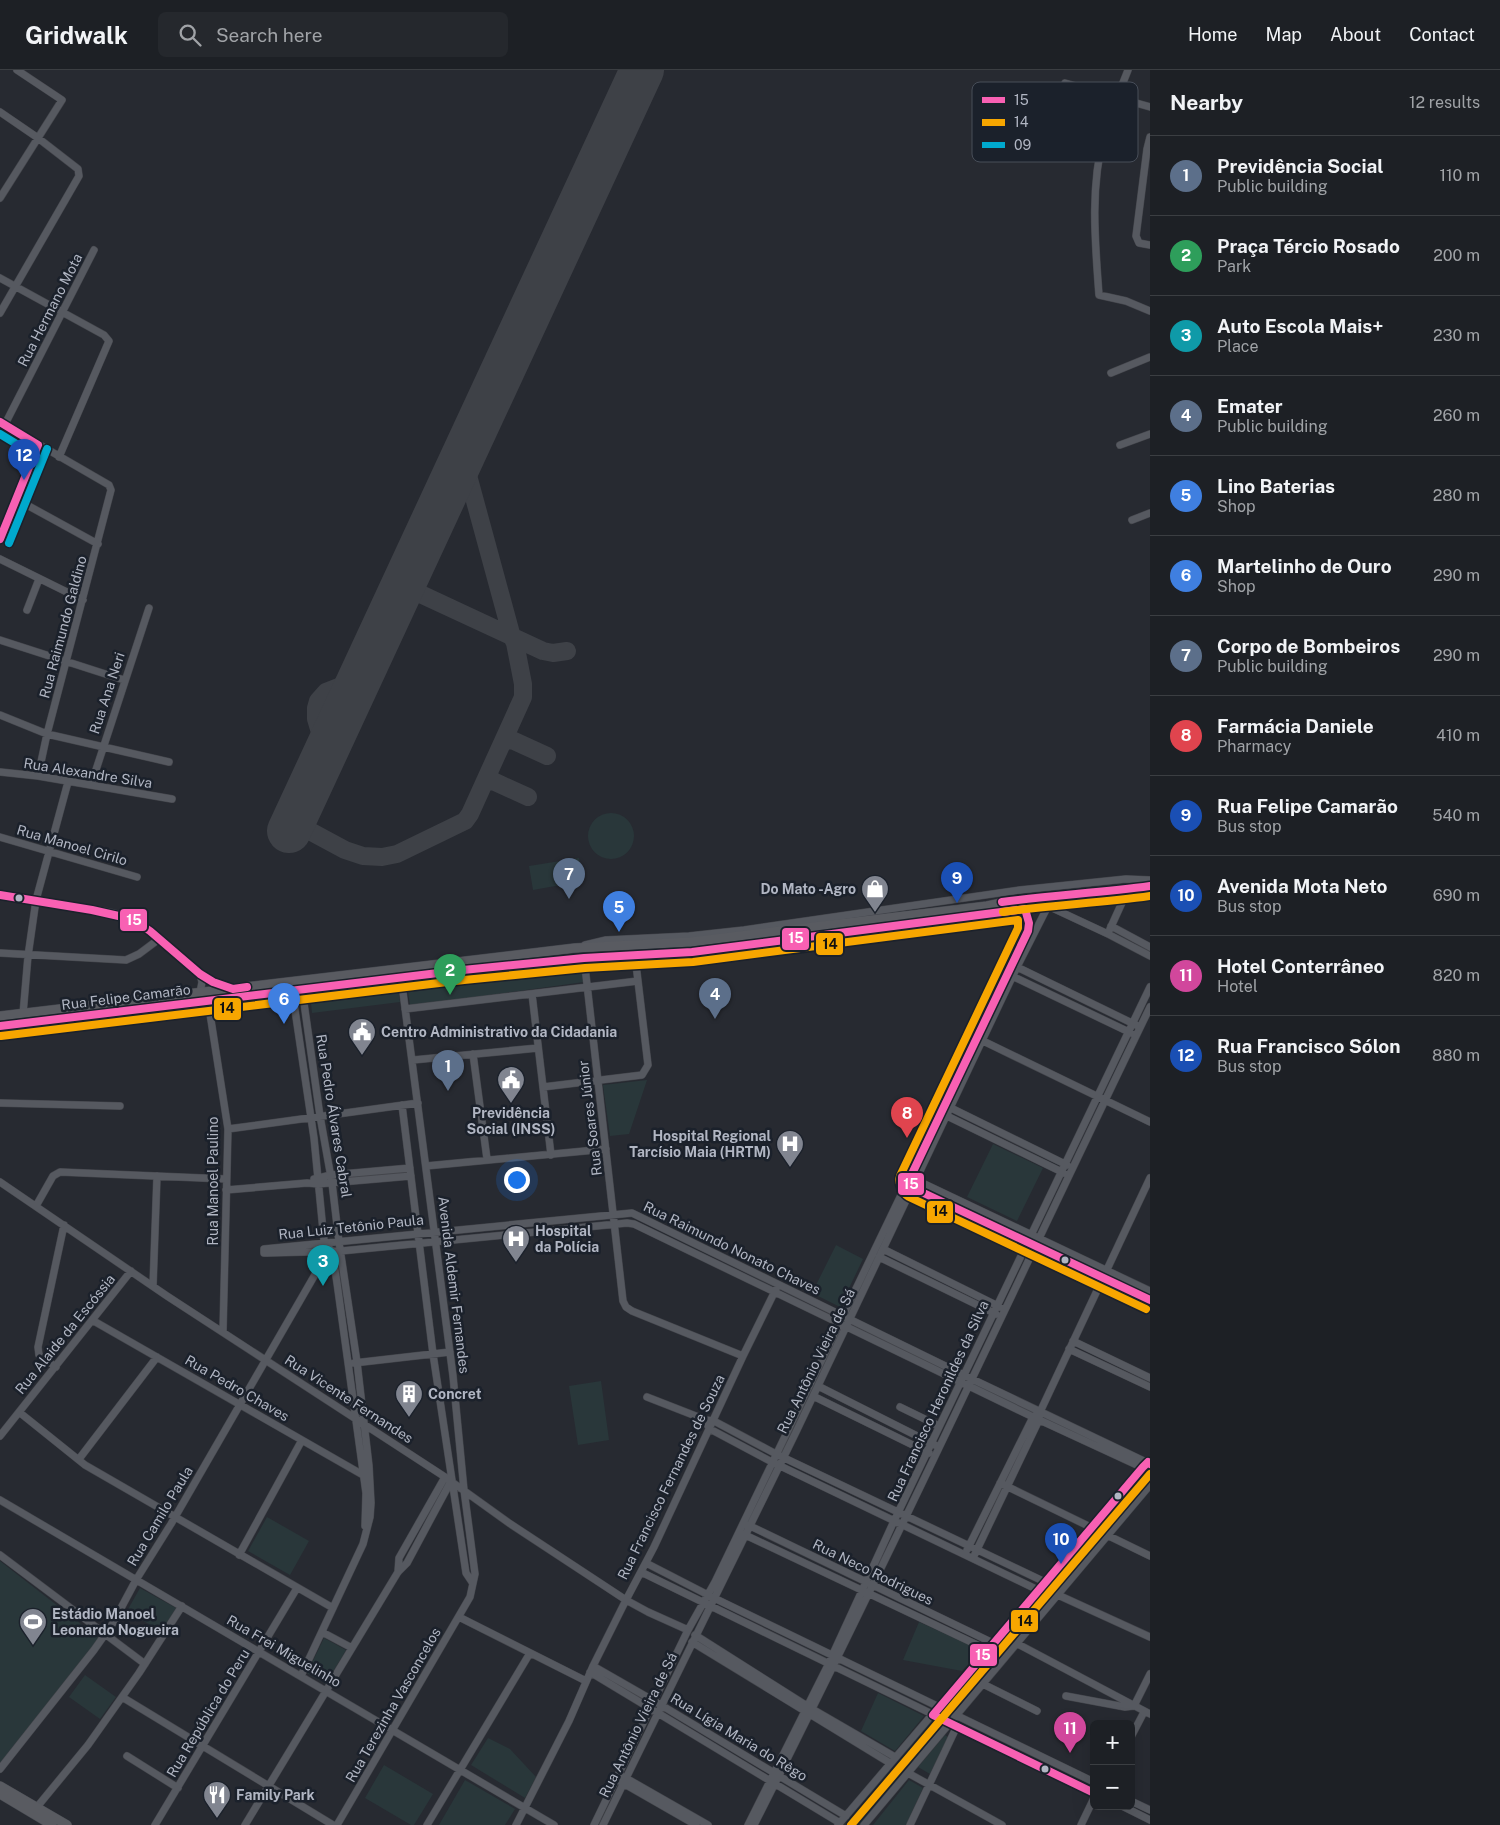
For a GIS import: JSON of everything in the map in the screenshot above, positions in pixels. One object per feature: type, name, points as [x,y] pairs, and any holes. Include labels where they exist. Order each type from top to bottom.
[{"type":"main road","name":"Rua Felipe Camarão","points":[[0,1016],[578,948],[691,942],[987,906],[1016,899],[1106,892],[1150,886]]},
{"type":"main road","name":"Rua Felipe Camarão","points":[[0,1026],[463,970],[584,958],[692,952],[1150,893]]},
{"type":"main road","points":[[1025,909],[1024,902],[1028,899],[1070,894]]},
{"type":"main road","points":[[635,956],[634,950],[636,947],[665,944]]},
{"type":"main road","points":[[584,958],[608,954],[606,949],[596,947]]},
{"type":"main road","points":[[463,970],[478,967],[482,964],[480,961],[470,960]]},
{"type":"main road","points":[[101,1015],[91,1015],[90,1011],[95,1008],[125,1002]]},
{"type":"main road","points":[[52,1020],[73,1017],[75,1015],[74,1010],[63,1009]]},
{"type":"main road","points":[[0,1786],[67,1825]]},
{"type":"main road","points":[[0,1794],[52,1825]]},
{"type":"street","points":[[0,198],[62,100],[17,70]]},
{"type":"street","points":[[1124,82],[1128,70]]},
{"type":"street","points":[[1138,104],[1150,108]]},
{"type":"street","points":[[0,112],[38,138],[78,169],[79,172],[79,176],[0,314]]},
{"type":"street","points":[[1150,137],[1141,189],[1137,241],[1150,245]]},
{"type":"street","points":[[1100,162],[1095,190],[1094,235],[1099,295],[1126,301],[1150,311]]},
{"type":"street","name":"Rua Hermano Mota","points":[[0,434],[2,424],[62,314],[94,250]]},
{"type":"street","points":[[0,278],[108,338],[108,346],[59,457],[2,424]]},
{"type":"street","points":[[1111,373],[1150,357]]},
{"type":"street","points":[[1120,445],[1150,434]]},
{"type":"street","points":[[0,539],[38,445]]},
{"type":"street","name":"Rua Raimundo Galdino","points":[[38,776],[47,734],[111,495],[109,485],[59,457]]},
{"type":"street","points":[[16,499],[98,544]]},
{"type":"street","points":[[1132,520],[1150,513]]},
{"type":"street","points":[[0,559],[83,600]]},
{"type":"street","points":[[27,610],[39,579]]},
{"type":"street","name":"Rua Ana Neri","points":[[91,785],[148,608]]},
{"type":"street","points":[[0,640],[124,680]]},
{"type":"street","points":[[0,716],[47,734],[169,762]]},
{"type":"street","name":"Rua Alexandre Silva","points":[[0,772],[38,776],[172,799]]},
{"type":"street","points":[[23,1014],[28,956],[36,900],[68,782]]},
{"type":"street","name":"Rua Manoel Cirilo","points":[[0,837],[137,877]]},
{"type":"street","name":"Rua Felipe Camarão","points":[[578,948],[606,940],[689,936],[744,930],[1020,890],[1126,879],[1150,880]]},
{"type":"street","points":[[0,895],[124,916],[138,922],[200,974],[217,984],[232,989]]},
{"type":"street","points":[[1110,930],[1125,896]]},
{"type":"street","points":[[1048,906],[1150,947]]},
{"type":"street","name":"Rua Antônio Vieira de Sá","points":[[1014,966],[1048,906]]},
{"type":"street","name":"Rua Antônio Vieira de Sá","points":[[594,1825],[618,1777],[694,1639],[707,1605],[742,1534],[772,1462],[844,1321],[980,1040],[1028,931],[1029,924],[1025,909]]},
{"type":"street","points":[[1110,930],[1150,956]]},
{"type":"street","points":[[0,953],[126,960],[139,954],[160,939]]},
{"type":"street","points":[[543,1087],[642,1074],[648,1065],[635,956]]},
{"type":"street","name":"Rua Soares Júnior","points":[[584,958],[623,1301],[626,1307],[632,1311],[742,1356]]},
{"type":"street","points":[[1014,966],[1140,1027]]},
{"type":"street","points":[[200,974],[202,982],[200,993]]},
{"type":"street","points":[[1010,975],[1136,1036]]},
{"type":"street","name":"Avenida Aldemir Fernandes","points":[[401,977],[450,1352],[474,1574],[470,1598]]},
{"type":"street","points":[[405,1009],[638,981]]},
{"type":"street","name":"Rua Francisco Heronildes da Silva","points":[[748,1825],[777,1774],[869,1584],[907,1516],[970,1383],[1031,1234],[1150,987]]},
{"type":"street","name":"Rua Pedro Álvares Cabral","points":[[301,1676],[363,1544],[370,1517],[364,1424],[357,1362],[339,1242],[332,1179],[320,1116],[302,989]]},
{"type":"street","name":"Rua Pedro Álvares Cabral","points":[[292,990],[327,1249],[366,1475]]},
{"type":"street","points":[[532,994],[551,1155]]},
{"type":"street","name":"Rua Manoel Paulino","points":[[208,1001],[228,1130],[223,1332]]},
{"type":"street","points":[[1092,1014],[1096,1006]]},
{"type":"street","name":"Rua Francisco Heronildes da Silva","points":[[869,1584],[894,1521],[939,1426],[962,1379],[1034,1246],[1150,1007]]},
{"type":"street","points":[[980,1040],[1150,1122]]},
{"type":"street","name":"Rua Antônio Vieira de Sá","points":[[913,1179],[951,1108],[980,1040]]},
{"type":"street","points":[[413,1060],[538,1048]]},
{"type":"street","points":[[473,1054],[487,1159]]},
{"type":"street","points":[[0,1103],[120,1106]]},
{"type":"street","points":[[228,1130],[418,1103]]},
{"type":"street","points":[[402,1105],[448,1479],[466,1573],[472,1582]]},
{"type":"street","points":[[951,1108],[1063,1168],[1069,1175]]},
{"type":"street","points":[[947,1116],[1063,1168],[1072,1168]]},
{"type":"street","points":[[1084,1124],[1092,1128]]},
{"type":"street","points":[[426,1166],[606,1149]]},
{"type":"street","points":[[226,1190],[411,1172]]},
{"type":"street","points":[[36,1206],[51,1179],[56,1174],[226,1179]]},
{"type":"street","points":[[153,1286],[157,1176]]},
{"type":"street","points":[[972,1558],[994,1505],[1150,1178]]},
{"type":"street","points":[[1150,1291],[913,1179],[912,1188],[1150,1300]]},
{"type":"street","name":"Rua Vicente Fernandes","points":[[0,1182],[153,1286],[448,1479],[626,1600],[688,1630]]},
{"type":"street","name":"Rua Antônio Vieira de Sá","points":[[746,1525],[783,1458],[818,1386],[844,1321],[880,1257],[912,1188]]},
{"type":"street","name":"Rua Luiz Tetônio Paula","points":[[627,1223],[341,1250],[327,1249],[265,1247],[264,1251],[266,1253],[327,1249],[339,1242],[628,1213]]},
{"type":"street","name":"Rua Raimundo Nonato Chaves","points":[[628,1213],[644,1218],[779,1284],[844,1321]]},
{"type":"street","name":"Rua Raimundo Nonato Chaves","points":[[627,1223],[649,1230],[775,1292],[844,1321],[970,1383],[1036,1419],[1089,1439],[1148,1465]]},
{"type":"street","points":[[56,1367],[39,1355],[38,1347],[64,1225]]},
{"type":"street","name":"Rua Pedro Álvares Cabral","points":[[322,1263],[327,1249]]},
{"type":"street","points":[[883,1249],[935,1279],[999,1311]]},
{"type":"street","points":[[709,1260],[713,1252]]},
{"type":"street","points":[[880,1257],[935,1279]]},
{"type":"street","name":"Rua Camilo Paula","points":[[0,1770],[105,1634],[136,1580],[176,1517],[322,1263]]},
{"type":"street","name":"Rua Alaide da Escóssia","points":[[0,1436],[132,1271]]},
{"type":"street","name":"Rua Francisco Fernandes de Souza","points":[[516,1825],[646,1563],[710,1429],[710,1421],[779,1284]]},
{"type":"street","name":"Rua Pedro Chaves","points":[[92,1320],[366,1475]]},
{"type":"street","points":[[1073,1341],[1146,1376],[1139,1382]]},
{"type":"street","points":[[1069,1349],[1150,1387]]},
{"type":"street","points":[[348,1363],[450,1352]]},
{"type":"street","points":[[79,1459],[157,1358]]},
{"type":"street","name":"Rua Raimundo Nonato Chaves","points":[[970,1383],[1040,1412],[1089,1439]]},
{"type":"street","points":[[818,1386],[940,1447]]},
{"type":"street","points":[[647,1396],[710,1421],[783,1458],[1045,1582]]},
{"type":"street","points":[[813,1396],[935,1456]]},
{"type":"street","points":[[900,1407],[939,1426]]},
{"type":"street","points":[[19,1412],[85,1464],[332,1608]]},
{"type":"street","points":[[710,1429],[779,1466],[1038,1590]]},
{"type":"street","points":[[239,1554],[302,1440]]},
{"type":"street","points":[[839,1824],[1038,1590],[1148,1465]]},
{"type":"street","points":[[245,1825],[398,1572],[407,1563],[448,1479]]},
{"type":"street","points":[[1004,1484],[1150,1556]]},
{"type":"street","points":[[910,1825],[954,1725],[956,1716],[1150,1485]]},
{"type":"street","name":"Rua Frei Miguelinho","points":[[0,1500],[554,1825]]},
{"type":"street","points":[[965,1554],[994,1505]]},
{"type":"street","name":"Rua Neco Rodrigues","points":[[746,1525],[993,1643]]},
{"type":"street","name":"Rua Neco Rodrigues","points":[[742,1534],[988,1650]]},
{"type":"street","points":[[795,1559],[799,1550]]},
{"type":"street","points":[[0,1555],[145,1664]]},
{"type":"street","points":[[646,1563],[711,1597],[1090,1780]]},
{"type":"street","points":[[641,1572],[1090,1791]]},
{"type":"street","name":"Rua República do Peru","points":[[155,1825],[297,1588]]},
{"type":"street","points":[[1058,1595],[1150,1637]]},
{"type":"street","name":"Rua Terezinha Vasconcelos","points":[[337,1825],[470,1598]]},
{"type":"street","name":"Rua Antônio Vieira de Sá","points":[[658,1703],[688,1630],[707,1605]]},
{"type":"street","points":[[37,1807],[75,1762],[122,1697],[182,1606]]},
{"type":"street","points":[[459,1617],[586,1681]]},
{"type":"street","points":[[322,1632],[352,1648]]},
{"type":"street","points":[[694,1639],[893,1760]]},
{"type":"street","points":[[1016,1643],[1147,1713],[1135,1731]]},
{"type":"street","points":[[427,1825],[530,1653]]},
{"type":"street","name":"Rua Lígia Maria do Rêgo","points":[[592,1669],[658,1703],[846,1816]]},
{"type":"street","name":"Rua Lígia Maria do Rêgo","points":[[592,1669],[654,1711],[839,1824]]},
{"type":"street","points":[[1134,1706],[1150,1674]]},
{"type":"street","points":[[983,1684],[1037,1711]]},
{"type":"street","points":[[1066,1696],[1126,1707],[1134,1706]]},
{"type":"street","points":[[122,1697],[333,1825]]},
{"type":"street","name":"Rua Antônio Vieira de Sá","points":[[603,1825],[625,1781],[654,1711]]},
{"type":"street","points":[[864,1825],[908,1773],[954,1725]]},
{"type":"street","points":[[126,1756],[178,1788]]},
{"type":"street","points":[[908,1773],[1002,1825]]},
{"type":"street","points":[[618,1777],[683,1814],[705,1824]]},
{"type":"street","name":"Rua Francisco Heronildes da Silva","points":[[754,1825],[772,1782]]},
{"type":"street","points":[[1135,1803],[1150,1810]]},
{"type":"street","points":[[1081,1825],[1090,1806]]},
{"type":"street","points":[[1137,1814],[1142,1806]]},
{"type":"street","points":[[1130,1810],[1150,1820]]},
{"type":"street","points":[[683,1814],[696,1825]]},
{"type":"shaded area","points":[[606,813],[616,813],[628,819],[633,827],[633,845],[628,853],[620,858],[606,859],[598,856],[591,849],[588,841],[588,831],[591,823],[598,816]]},
{"type":"shaded area","points":[[579,858],[583,881],[533,890],[529,866]]},
{"type":"shaded area","points":[[583,966],[584,982],[410,1006],[407,984]]},
{"type":"shaded area","points":[[398,985],[400,1002],[312,1013],[310,994]]},
{"type":"shaded area","points":[[647,1080],[629,1134],[610,1136],[603,1085]]},
{"type":"shaded area","points":[[993,1144],[1043,1168],[1017,1221],[967,1197]]},
{"type":"shaded area","points":[[836,1245],[863,1259],[840,1307],[812,1293]]},
{"type":"shaded area","points":[[601,1381],[609,1440],[578,1445],[569,1386]]},
{"type":"shaded area","points":[[1140,1477],[1149,1481],[1115,1523],[1104,1518]]},
{"type":"shaded area","points":[[267,1517],[309,1541],[290,1575],[248,1551]]},
{"type":"shaded area","points":[[1086,1541],[1095,1546],[1063,1584],[1054,1579]]},
{"type":"shaded area","points":[[0,1561],[99,1638],[0,1764]]},
{"type":"shaded area","points":[[140,1588],[176,1608],[162,1632],[127,1611]]},
{"type":"shaded area","points":[[1039,1596],[1048,1600],[957,1708],[946,1703]]},
{"type":"shaded area","points":[[919,1622],[981,1650],[962,1671],[903,1660]]},
{"type":"shaded area","points":[[324,1638],[346,1650],[326,1684],[307,1673]]},
{"type":"shaded area","points":[[85,1675],[116,1697],[100,1719],[69,1697]]},
{"type":"shaded area","points":[[878,1693],[924,1716],[895,1751],[861,1731]]},
{"type":"shaded area","points":[[931,1721],[940,1722],[941,1727],[912,1762],[906,1761],[902,1756]]},
{"type":"shaded area","points":[[945,1735],[948,1737],[930,1774],[918,1767]]},
{"type":"shaded area","points":[[488,1738],[510,1749],[536,1777],[525,1798],[471,1765]]},
{"type":"shaded area","points":[[384,1765],[433,1794],[414,1825],[365,1798]]},
{"type":"shaded area","points":[[889,1771],[897,1773],[899,1775],[898,1779],[860,1825],[844,1825]]},
{"type":"shaded area","points":[[465,1780],[515,1809],[505,1825],[439,1825]]},
{"type":"shaded area","points":[[909,1780],[923,1788],[906,1825],[873,1825]]},
{"type":"taxiway","points":[[293,822],[345,850],[363,856],[382,857],[397,854],[465,821],[470,814],[523,697],[523,684],[515,643],[463,457]]},
{"type":"taxiway","points":[[409,573],[409,580],[414,591],[543,651],[553,653],[567,651]]},
{"type":"taxiway","points":[[398,596],[414,591]]},
{"type":"taxiway","points":[[331,741],[319,729],[316,719],[318,701],[326,692],[344,685],[367,663]]},
{"type":"taxiway","points":[[504,741],[512,740],[547,756]]},
{"type":"taxiway","points":[[485,782],[493,781],[528,797]]},
{"type":"runway","points":[[289,831],[642,70]]},
{"type":"transit line","name":"15","points":[[0,422],[38,445]]},
{"type":"transit line","name":"09","points":[[0,434],[33,454]]},
{"type":"transit line","name":"15","points":[[0,539],[38,445]]},
{"type":"transit line","name":"09","points":[[9,543],[47,449]]},
{"type":"transit line","name":"15","points":[[1002,902],[1150,886]]},
{"type":"transit line","name":"15","points":[[0,895],[92,910],[132,919],[150,931],[200,974],[213,982],[233,989],[247,987]]},
{"type":"transit line","name":"14","points":[[1003,912],[1150,896]]},
{"type":"transit line","name":"15","points":[[0,1026],[463,970],[584,958],[692,952],[1025,909],[1029,923],[1028,931],[909,1180],[913,1188],[1150,1300]]},
{"type":"transit line","name":"14","points":[[1,1036],[464,980],[585,968],[693,962],[1018,920],[1018,928],[900,1176],[900,1185],[904,1193],[909,1197],[1146,1309]]},
{"type":"transit line","name":"15","points":[[1090,1791],[933,1715],[1143,1467],[1148,1462],[1150,1464]]},
{"type":"transit line","name":"14","points":[[851,1825],[1150,1474]]},
{"type":"place","name":"Rua Francisco Sólon","points":[[24,480]]},
{"type":"place","name":"Corpo de Bombeiros","points":[[569,899]]},
{"type":"place","name":"Rua Felipe Camarão","points":[[957,903]]},
{"type":"place","name":"Do Mato -Agro","points":[[875,913]]},
{"type":"place","name":"Lino Baterias","points":[[619,932]]},
{"type":"place","name":"Praça Tércio Rosado","points":[[450,995]]},
{"type":"place","name":"Emater","points":[[715,1019]]},
{"type":"place","name":"Martelinho de Ouro","points":[[284,1024]]},
{"type":"place","name":"Centro Administrativo da Cidadania","points":[[362,1056]]},
{"type":"place","name":"Previdência Social","points":[[448,1091]]},
{"type":"place","name":"Previdência Social (INSS)","points":[[511,1104]]},
{"type":"place","name":"Farmácia Daniele","points":[[907,1138]]},
{"type":"place","name":"Hospital Regional Tarcísio Maia (HRTM)","points":[[790,1168]]},
{"type":"place","name":"Hospital da Polícia","points":[[516,1263]]},
{"type":"place","name":"Auto Escola Mais+","points":[[323,1286]]},
{"type":"place","name":"Concret","points":[[409,1418]]},
{"type":"place","name":"Avenida Mota Neto","points":[[1061,1564]]},
{"type":"place","name":"Estádio Manoel Leonardo Nogueira","points":[[33,1646]]},
{"type":"place","name":"Hotel Conterrâneo","points":[[1070,1753]]},
{"type":"place","name":"Family Park","points":[[217,1819]]}]
